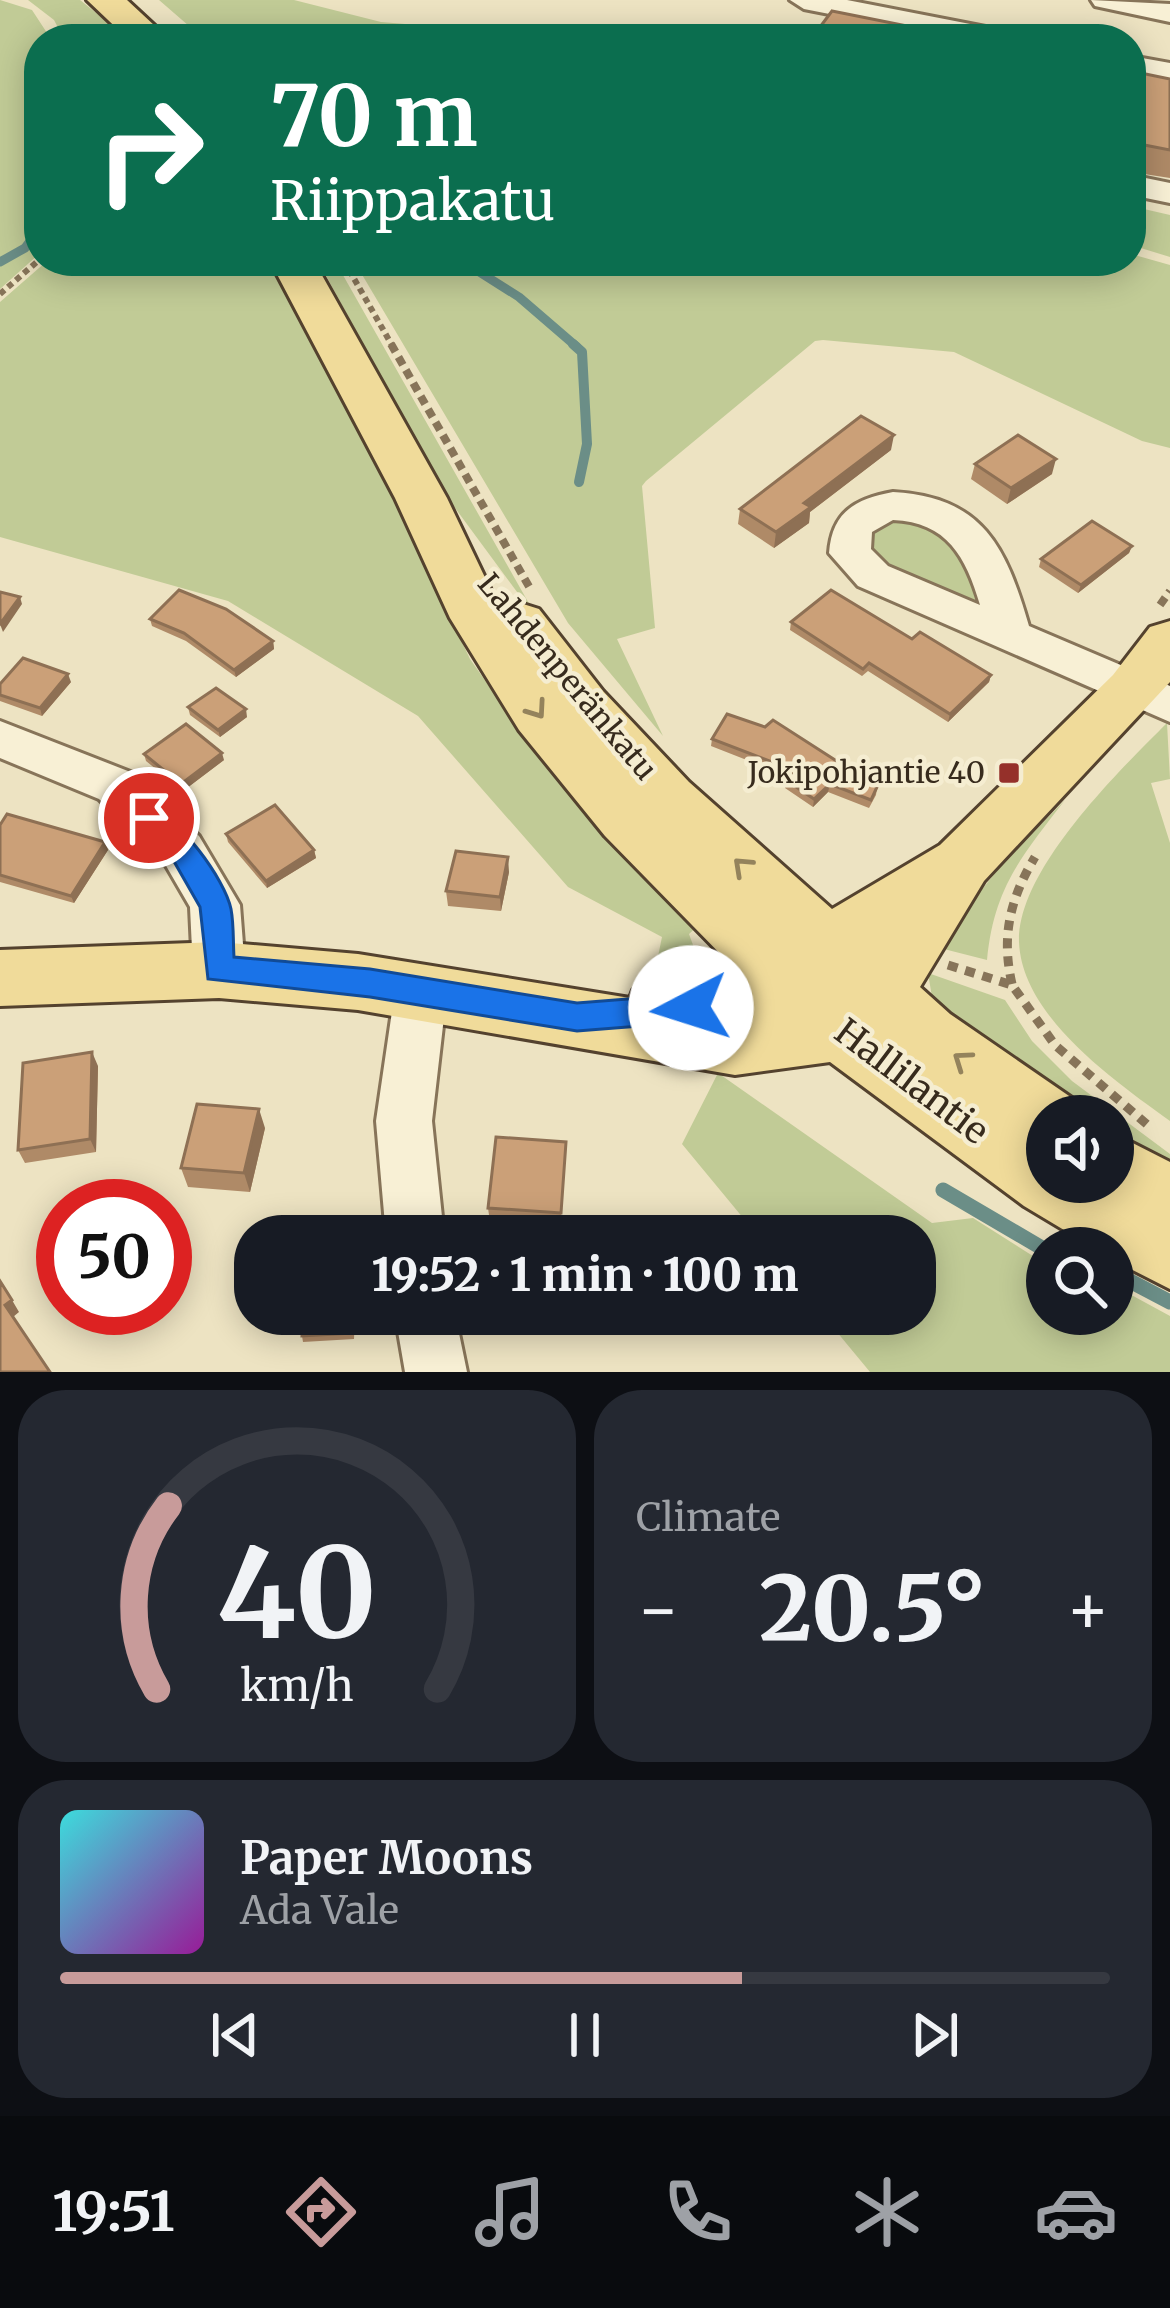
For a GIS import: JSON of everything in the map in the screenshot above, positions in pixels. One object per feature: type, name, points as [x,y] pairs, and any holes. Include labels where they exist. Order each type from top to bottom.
[{"type":"main road","points":[[105,0],[133,24]]},
{"type":"main road","name":"Lahdenperänkatu","points":[[300,276],[421,498],[477,618],[538,715],[627,819],[806,960]]},
{"type":"main road","points":[[577,1017],[729,1005],[962,863],[1151,698],[1170,640]]},
{"type":"main road","points":[[0,978],[219,970],[421,992],[735,1045],[878,991],[962,863]]},
{"type":"main road","name":"Hallilantie","points":[[806,960],[878,991],[926,1035],[1026,1105]]},
{"type":"main road","name":"Hallilantie","points":[[878,991],[1026,1156]]},
{"type":"main road","points":[[1134,1150],[1170,1201]]},
{"type":"main road","name":"Hallilantie","points":[[1085,1203],[1170,1253]]},
{"type":"street","points":[[804,0],[926,24]]},
{"type":"street","points":[[1105,0],[1170,13]]},
{"type":"street","points":[[823,24],[836,6]]},
{"type":"street","points":[[1010,635],[1151,698]]},
{"type":"street","points":[[0,740],[116,786],[182,850],[215,905],[219,970]]},
{"type":"street","points":[[413,1215],[404,1121],[421,992]]},
{"type":"street","points":[[429,1335],[436,1372]]},
{"type":"path","points":[[0,294],[24,273]]},
{"type":"path","points":[[353,276],[541,607]]},
{"type":"path","points":[[1046,842],[1018,886],[1004,922],[1005,958],[1012,985],[1092,1095]]},
{"type":"path","points":[[878,991],[937,961],[1012,985]]},
{"type":"green space","points":[[0,0],[32,10],[41,24],[24,24],[24,267],[0,289]]},
{"type":"green space","points":[[28,0],[80,0],[110,24],[56,24]]},
{"type":"green space","points":[[159,0],[294,0],[405,24],[187,24]]},
{"type":"green space","points":[[1146,209],[1170,215],[1170,257],[1146,250]]},
{"type":"green space","points":[[1146,258],[1170,265],[1170,448],[1142,441],[954,352],[815,341],[642,486],[655,628],[617,639],[663,736],[568,623],[363,276],[1146,276]]},
{"type":"green space","points":[[30,276],[278,276],[382,473],[470,659],[536,753],[584,809],[701,923],[689,934],[697,956],[691,966],[655,971],[662,937],[568,887],[418,716],[228,601],[0,537],[0,302]]},
{"type":"green space","points":[[326,276],[343,276],[540,623],[444,493]]},
{"type":"green space","points":[[895,519],[929,530],[955,550],[975,578],[989,612],[876,567],[866,533]]},
{"type":"green space","points":[[1167,723],[1170,779],[1151,783],[1170,843],[1170,1121],[1099,1067],[1054,1021],[1024,970],[1019,942],[1023,914],[1052,854],[1099,794]]},
{"type":"green space","points":[[1065,800],[1003,892],[987,960],[936,947],[1003,863]]},
{"type":"green space","points":[[928,973],[1005,1000],[1032,1041],[1091,1095],[1056,1095],[965,1035],[932,997]]},
{"type":"green space","points":[[718,1073],[921,1215],[741,1215],[682,1144]]},
{"type":"green space","points":[[1134,1127],[1170,1154],[1170,1170],[1134,1147]]},
{"type":"green space","points":[[973,1218],[1026,1252],[1026,1335],[1134,1335],[1134,1296],[1170,1316],[1170,1372],[870,1372],[839,1335],[936,1335],[936,1223]]},
{"type":"building","points":[[832,11],[897,24],[822,24]]},
{"type":"building","points":[[1146,74],[1170,79],[1170,150],[1146,145]]},
{"type":"building","points":[[861,416],[894,435],[804,503],[811,507],[776,532],[740,509]]},
{"type":"building","points":[[1018,435],[1056,459],[1011,488],[975,464]]},
{"type":"building","points":[[1092,521],[1132,546],[1081,585],[1041,559]]},
{"type":"building","points":[[179,590],[226,609],[273,641],[234,670],[184,633],[150,619]]},
{"type":"building","points":[[831,590],[912,639],[920,632],[991,675],[950,714],[869,663],[863,669],[791,622]]},
{"type":"building","points":[[0,592],[20,597],[0,624]]},
{"type":"building","points":[[23,658],[68,674],[40,708],[0,695],[0,684]]},
{"type":"building","points":[[216,688],[246,709],[218,730],[188,707]]},
{"type":"building","points":[[727,714],[765,727],[773,720],[877,787],[871,800],[830,784],[814,799],[786,780],[796,771],[712,739]]},
{"type":"building","points":[[186,724],[222,753],[181,784],[144,754]]},
{"type":"building","points":[[275,805],[314,850],[266,881],[226,834]]},
{"type":"building","points":[[7,814],[105,842],[71,896],[0,875],[0,825]]},
{"type":"building","points":[[456,851],[508,857],[500,897],[446,891]]},
{"type":"building","points":[[92,1052],[90,1139],[18,1150],[23,1063]]},
{"type":"building","points":[[197,1104],[259,1109],[244,1173],[181,1168]]},
{"type":"building","points":[[496,1137],[566,1142],[561,1213],[488,1208]]},
{"type":"building","points":[[0,1281],[12,1300],[5,1305],[50,1372],[0,1372]]},
{"type":"waterway","points":[[0,262],[24,249]]},
{"type":"waterway","points":[[486,276],[519,297],[577,347]]},
{"type":"waterway","points":[[573,344],[582,352],[587,444],[579,482]]},
{"type":"waterway","points":[[943,1190],[1026,1239]]},
{"type":"waterway","points":[[1134,1283],[1170,1302]]},
{"type":"place","name":"Jokipohjantie 40","points":[[1009,773]]},
{"type":"route","points":[[149,818],[182,850],[215,905],[219,970],[370,983],[577,1017],[691,1008]]}]
